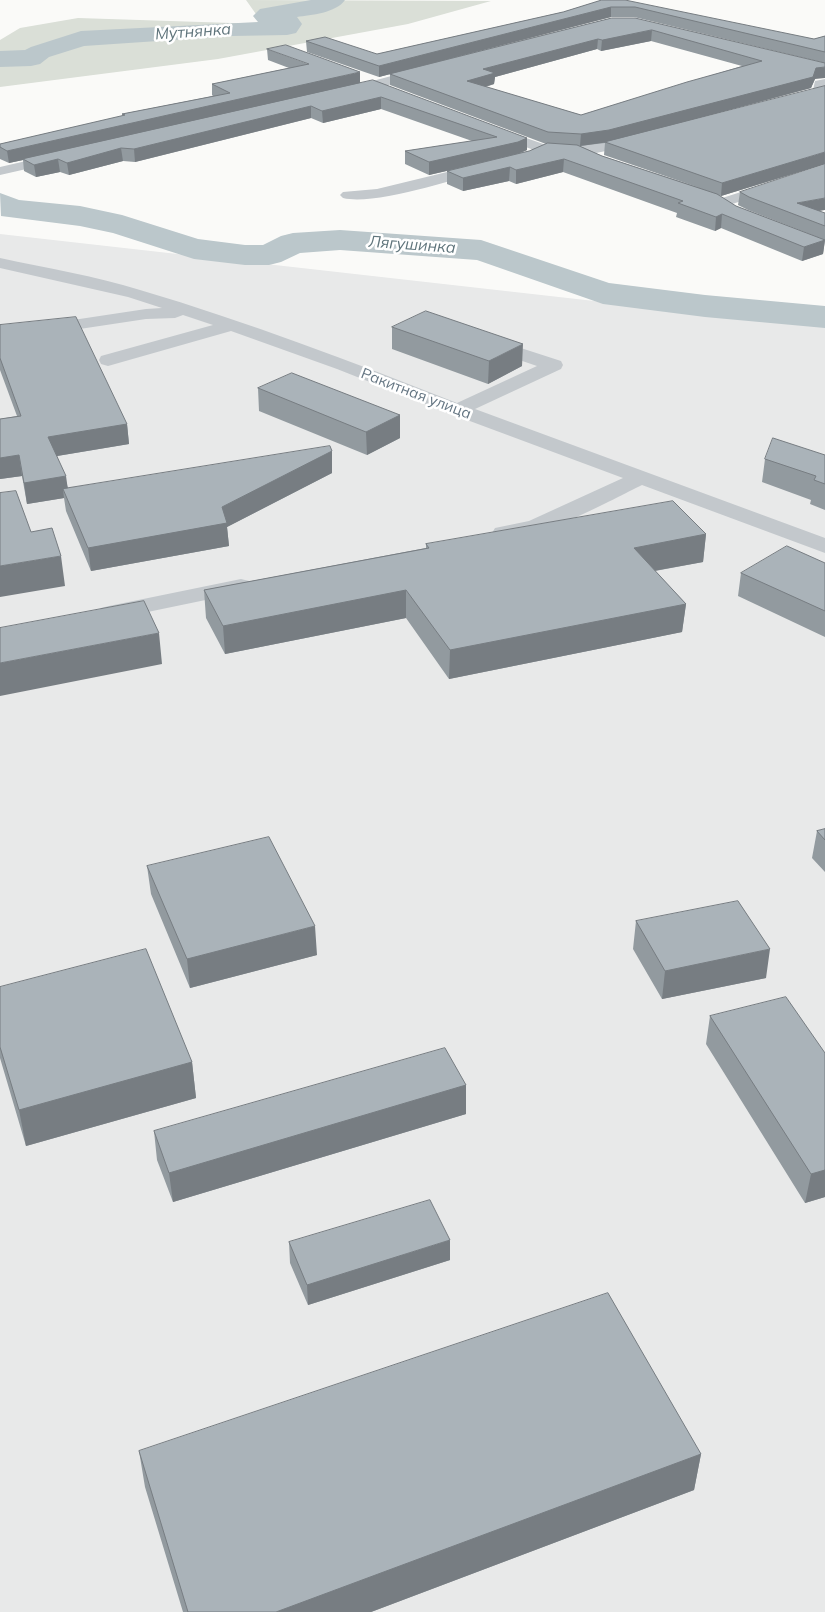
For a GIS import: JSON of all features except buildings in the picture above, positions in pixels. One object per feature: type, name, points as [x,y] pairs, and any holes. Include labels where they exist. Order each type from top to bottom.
[{"type":"street","points":[[326,97],[434,69]]},
{"type":"street","points":[[361,77],[392,93]]},
{"type":"street","points":[[770,106],[823,89]]},
{"type":"street","points":[[482,126],[545,150],[580,152],[610,148],[657,136]]},
{"type":"street","points":[[523,159],[545,150]]},
{"type":"street","points":[[580,152],[607,164]]},
{"type":"street","points":[[0,171],[77,154]]},
{"type":"street","points":[[348,195],[377,194],[494,165]]},
{"type":"street","points":[[722,203],[825,169]]},
{"type":"street","points":[[704,197],[722,203],[741,214]]},
{"type":"street","name":"Ракитная улица","points":[[0,263],[132,292],[232,325],[344,365],[458,410],[825,546]]},
{"type":"street","points":[[0,336],[146,314],[192,312]]},
{"type":"street","points":[[108,360],[159,344],[232,325]]},
{"type":"street","points":[[458,410],[554,365],[472,338]]},
{"type":"street","points":[[487,536],[536,526],[640,478]]},
{"type":"street","points":[[89,616],[264,581]]},
{"type":"shaded area","points":[[246,0],[491,1],[408,24],[218,59],[0,87],[0,40],[20,28],[78,18],[263,24]]},
{"type":"shaded area","points":[[0,234],[825,327],[825,1612],[0,1612]]},
{"type":"waterway","name":"Мутнянка","points":[[0,59],[31,58],[40,52],[81,39],[232,29],[287,28],[290,24],[286,21],[265,16],[312,8],[333,0]]},
{"type":"waterway","name":"Лягушинка","points":[[0,203],[12,209],[80,216],[122,225],[194,249],[245,255],[269,255],[293,243],[340,240],[481,250],[603,293],[705,306],[825,317]]}]
